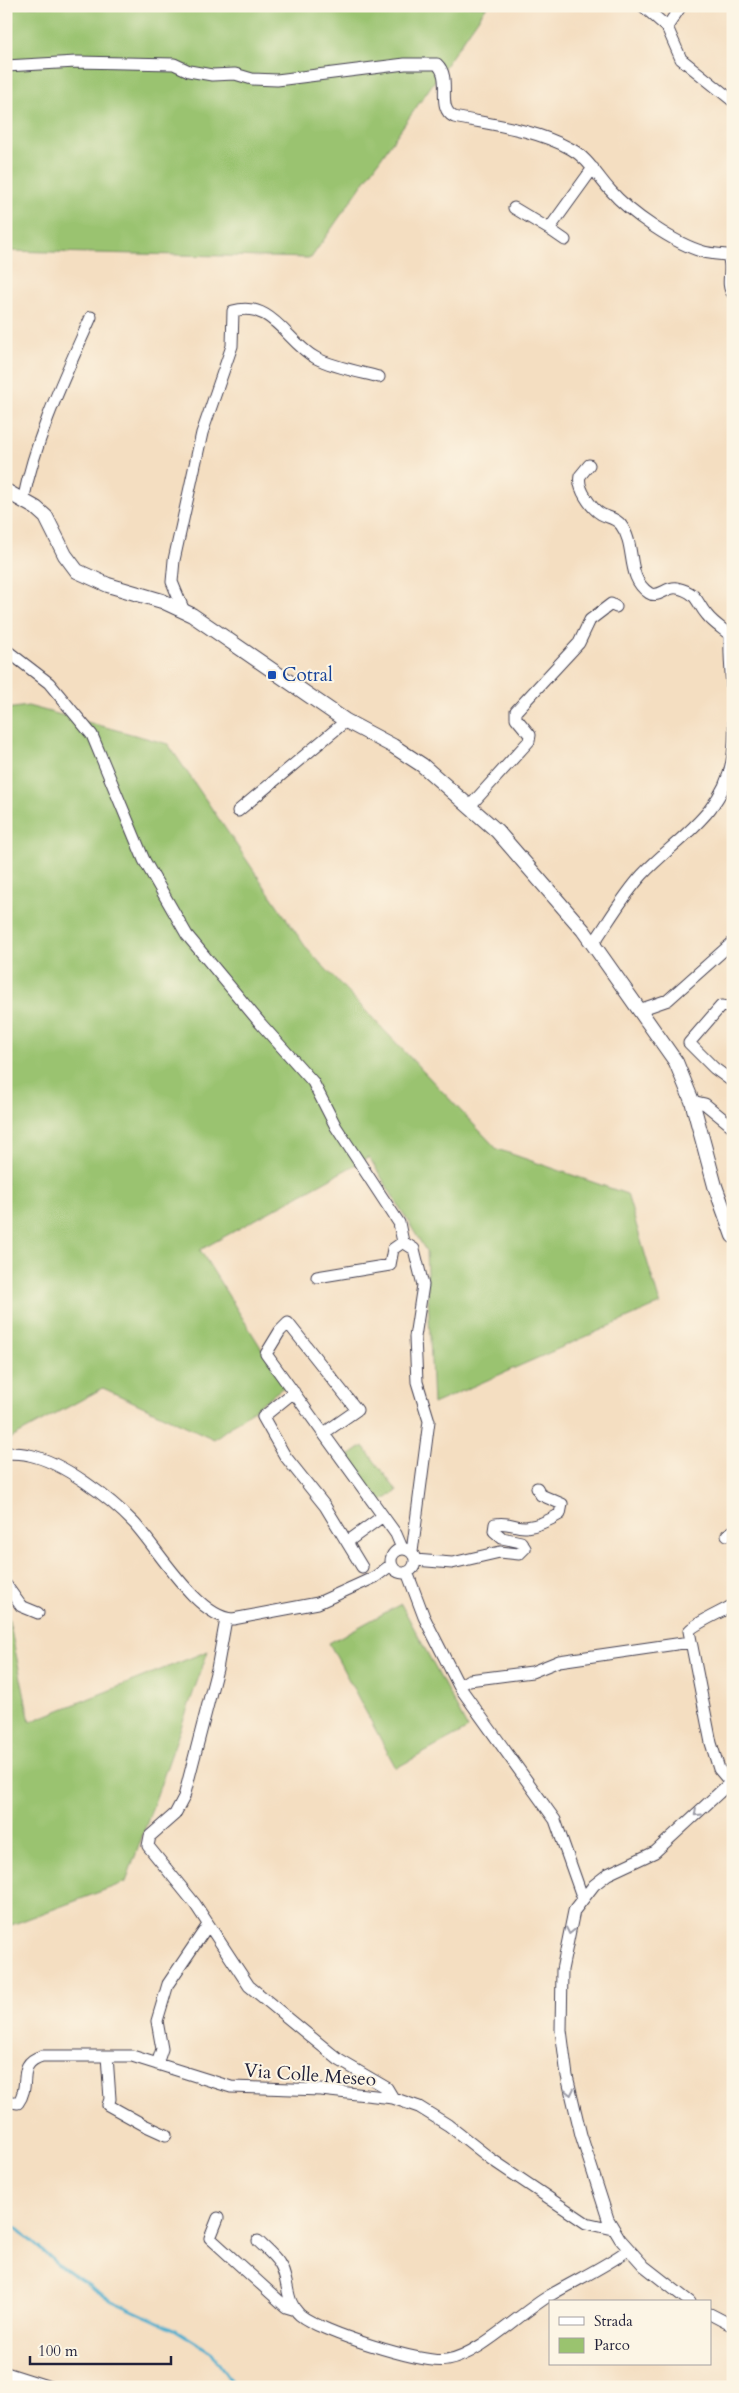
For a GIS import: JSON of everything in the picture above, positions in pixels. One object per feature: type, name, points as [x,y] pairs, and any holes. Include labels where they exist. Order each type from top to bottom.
[{"type":"main road","points":[[6,492],[41,512],[52,525],[65,555],[77,571],[108,585],[162,601],[184,611],[231,640],[346,721],[406,755],[470,806],[497,831],[542,880],[593,944],[676,1062],[692,1101],[715,1186],[733,1236]]},
{"type":"street","points":[[642,6],[667,27],[681,59],[733,101]]},
{"type":"street","points":[[667,27],[681,6]]},
{"type":"street","points":[[6,66],[76,62],[174,64],[189,71],[212,75],[235,74],[252,79],[277,80],[395,67],[405,64],[437,64],[445,79],[444,104],[448,114],[454,117],[531,133],[571,149],[593,168],[611,192],[655,228],[682,244],[705,253],[727,255],[730,262],[728,289],[733,294]]},
{"type":"street","points":[[549,229],[593,168]]},
{"type":"street","points":[[514,208],[565,240]]},
{"type":"street","points":[[184,611],[172,582],[174,560],[202,433],[232,346],[233,311],[242,308],[272,317],[316,358],[379,377]]},
{"type":"street","points":[[23,501],[34,452],[91,317]]},
{"type":"street","points":[[589,465],[580,476],[581,489],[602,515],[616,519],[624,529],[632,553],[633,571],[639,583],[650,594],[677,588],[691,594],[700,601],[707,615],[730,635],[732,698],[732,760],[722,793],[705,818],[641,876],[593,944]]},
{"type":"street","points":[[470,806],[529,741],[530,735],[516,718],[516,711],[579,643],[590,620],[611,604],[616,607]]},
{"type":"street","points":[[6,650],[49,683],[92,736],[144,860],[187,935],[260,1024],[312,1082],[336,1127],[398,1223],[403,1242],[414,1249],[423,1285],[415,1346],[417,1382],[429,1420],[410,1553],[413,1567],[407,1572],[397,1572],[391,1565],[392,1554],[410,1553],[452,1563],[500,1552],[519,1554],[525,1548],[521,1542],[502,1538],[494,1531],[495,1524],[506,1522],[526,1527],[549,1521],[560,1514],[562,1504],[541,1495],[537,1488]]},
{"type":"street","points":[[238,812],[346,721]]},
{"type":"street","points":[[639,1010],[668,1000],[733,942]]},
{"type":"street","points":[[728,1007],[721,1006],[689,1043],[714,1068],[733,1082]]},
{"type":"street","points":[[692,1101],[705,1104],[733,1127]]},
{"type":"street","points":[[317,1277],[390,1265],[393,1249],[403,1242]]},
{"type":"street","points":[[324,1433],[357,1410],[288,1323],[280,1331],[266,1354],[410,1553]]},
{"type":"street","points":[[294,1392],[263,1417],[285,1456],[325,1506],[362,1568]]},
{"type":"street","points":[[6,1452],[30,1455],[58,1467],[95,1490],[132,1522],[204,1606],[226,1619],[318,1603],[375,1577],[391,1565]]},
{"type":"street","points":[[347,1542],[383,1516]]},
{"type":"street","points":[[407,1572],[424,1617],[459,1686],[555,1820],[583,1900]]},
{"type":"street","points":[[6,1585],[21,1606],[38,1613]]},
{"type":"street","points":[[687,2300],[644,2266],[628,2250],[613,2229],[591,2167],[573,2105],[561,2030],[562,1970],[574,1911],[594,1885],[608,1874],[655,1852],[731,1781],[719,1769],[711,1743],[689,1631],[693,1626],[733,1605]]},
{"type":"street","points":[[226,1619],[217,1669],[184,1797],[175,1814],[150,1836],[148,1846],[175,1877],[248,1986],[339,2060],[387,2088],[393,2098]]},
{"type":"street","points":[[459,1686],[469,1680],[532,1672],[559,1661],[690,1642]]},
{"type":"street","points":[[157,2064],[162,2049],[157,2021],[168,1984],[208,1925]]},
{"type":"street","name":"Via Colle Meseo","points":[[6,2101],[18,2103],[24,2095],[26,2066],[31,2059],[42,2056],[132,2056],[231,2087],[321,2090],[393,2098],[419,2107],[448,2125],[498,2164],[586,2223],[613,2229]]},
{"type":"street","points":[[107,2056],[110,2099],[108,2105],[166,2135]]},
{"type":"street","points":[[218,2218],[210,2238],[286,2307],[296,2310]]},
{"type":"street","points":[[258,2241],[280,2263],[288,2298],[300,2315],[318,2325],[418,2359],[447,2360],[470,2352],[526,2311],[551,2295],[607,2266],[628,2250]]},
{"type":"street","points":[[712,2315],[733,2326]]},
{"type":"street","points":[[6,2372],[50,2387]]},
{"type":"green space","points":[[6,6],[487,6],[311,258],[6,251]]},
{"type":"green space","points":[[28,706],[168,744],[307,949],[497,1149],[627,1194],[660,1304],[433,1404],[426,1251],[369,1157],[200,1250],[285,1386],[214,1439],[103,1388],[6,1441],[6,709]]},
{"type":"green space","points":[[363,1446],[397,1491],[378,1504],[345,1459]]},
{"type":"green space","points":[[401,1604],[468,1729],[396,1768],[329,1643]]},
{"type":"green space","points":[[6,1606],[30,1722],[208,1651],[126,1882],[6,1927]]},
{"type":"waterway","points":[[6,2219],[57,2264],[112,2301],[176,2330],[211,2352],[235,2387]]},
{"type":"place","name":"Cotral","points":[[272,675]]}]
